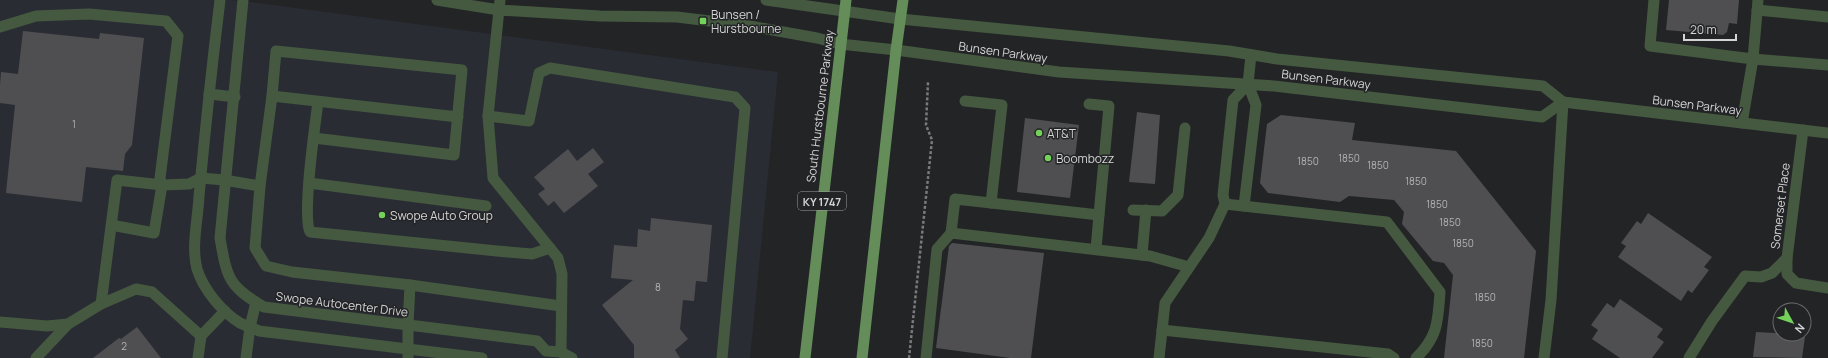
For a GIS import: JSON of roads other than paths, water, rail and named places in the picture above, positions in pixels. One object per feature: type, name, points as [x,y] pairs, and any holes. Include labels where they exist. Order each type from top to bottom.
[{"type":"main road","points":[[862,358],[896,50],[903,0]]},
{"type":"main road","name":"South Hurstbourne Parkway","points":[[805,358],[845,5]]},
{"type":"street","points":[[220,0],[209,94],[195,251],[197,269],[203,283],[225,312],[240,323],[259,331],[408,354],[482,358]]},
{"type":"street","name":"Swope Autocenter Drive","points":[[243,0],[234,97],[224,180],[220,238],[225,267],[235,287],[264,306],[284,310],[537,341],[543,355],[561,352]]},
{"type":"street","name":"Bunsen Parkway","points":[[437,0],[600,16],[677,17],[750,26],[817,38],[840,44],[1058,72],[1248,84],[1542,117],[1563,102]]},
{"type":"street","name":"Bunsen Parkway","points":[[766,0],[845,5],[900,19],[1229,51],[1276,59],[1543,86],[1563,102],[1828,133]]},
{"type":"street","points":[[1654,0],[1650,46],[1753,59],[1828,65]]},
{"type":"street","points":[[500,5],[488,116],[493,178],[558,258],[562,274],[561,352],[572,358]]},
{"type":"street","points":[[1742,123],[1753,59],[1758,5],[1828,17]]},
{"type":"street","points":[[0,27],[36,16],[90,14],[166,21],[178,36],[160,178],[162,185],[154,233],[111,225]]},
{"type":"street","points":[[314,138],[454,156],[462,70],[276,51],[272,96],[260,186],[256,248],[266,266],[292,272],[410,285],[561,306]]},
{"type":"street","points":[[1244,206],[1256,105],[1248,84],[1251,55]]},
{"type":"street","points":[[488,116],[530,121],[539,73],[550,68],[735,97],[745,108],[722,358]]},
{"type":"street","points":[[1159,358],[1165,303],[1209,238],[1225,204],[1223,195],[1233,100],[1248,84]]},
{"type":"street","points":[[209,94],[234,97]]},
{"type":"street","points":[[272,96],[458,117]]},
{"type":"street","points":[[965,101],[1002,105],[991,203]]},
{"type":"street","points":[[318,102],[309,183],[307,225],[310,232],[532,254],[550,248]]},
{"type":"street","points":[[1544,358],[1551,300],[1563,102]]},
{"type":"street","points":[[1089,104],[1110,106],[1096,249]]},
{"type":"street","points":[[1132,210],[1162,211],[1178,194],[1185,128]]},
{"type":"street","name":"Somerset Place","points":[[1689,358],[1712,321],[1745,276],[1761,277],[1772,273],[1787,258],[1803,130]]},
{"type":"street","points":[[101,304],[117,180],[162,185],[189,184],[201,178],[260,186]]},
{"type":"street","points":[[309,183],[486,206]]},
{"type":"street","points":[[926,358],[937,249],[952,233],[956,199],[1099,214]]},
{"type":"street","points":[[1225,204],[1387,222],[1440,292],[1438,324],[1427,347],[1416,358]]},
{"type":"street","points":[[1142,255],[1146,210]]},
{"type":"street","points":[[952,233],[1142,255],[1189,267]]},
{"type":"street","points":[[1787,258],[1786,274],[1796,283],[1828,288]]},
{"type":"street","points":[[408,354],[410,285]]},
{"type":"street","points":[[36,358],[68,324],[101,304],[136,289],[152,292],[201,336]]},
{"type":"street","points":[[246,358],[250,327],[256,302]]},
{"type":"street","points":[[198,358],[201,336],[225,312]]},
{"type":"street","points":[[0,322],[47,326],[68,324]]},
{"type":"street","points":[[1162,330],[1388,354],[1394,358]]},
{"type":"place","name":"Bunsen / Hurstbourne","points":[[703,21]]},
{"type":"place","name":"AT&T","points":[[1039,133]]},
{"type":"place","name":"Boombozz","points":[[1048,158]]},
{"type":"place","name":"Swope Auto Group","points":[[382,215]]}]
